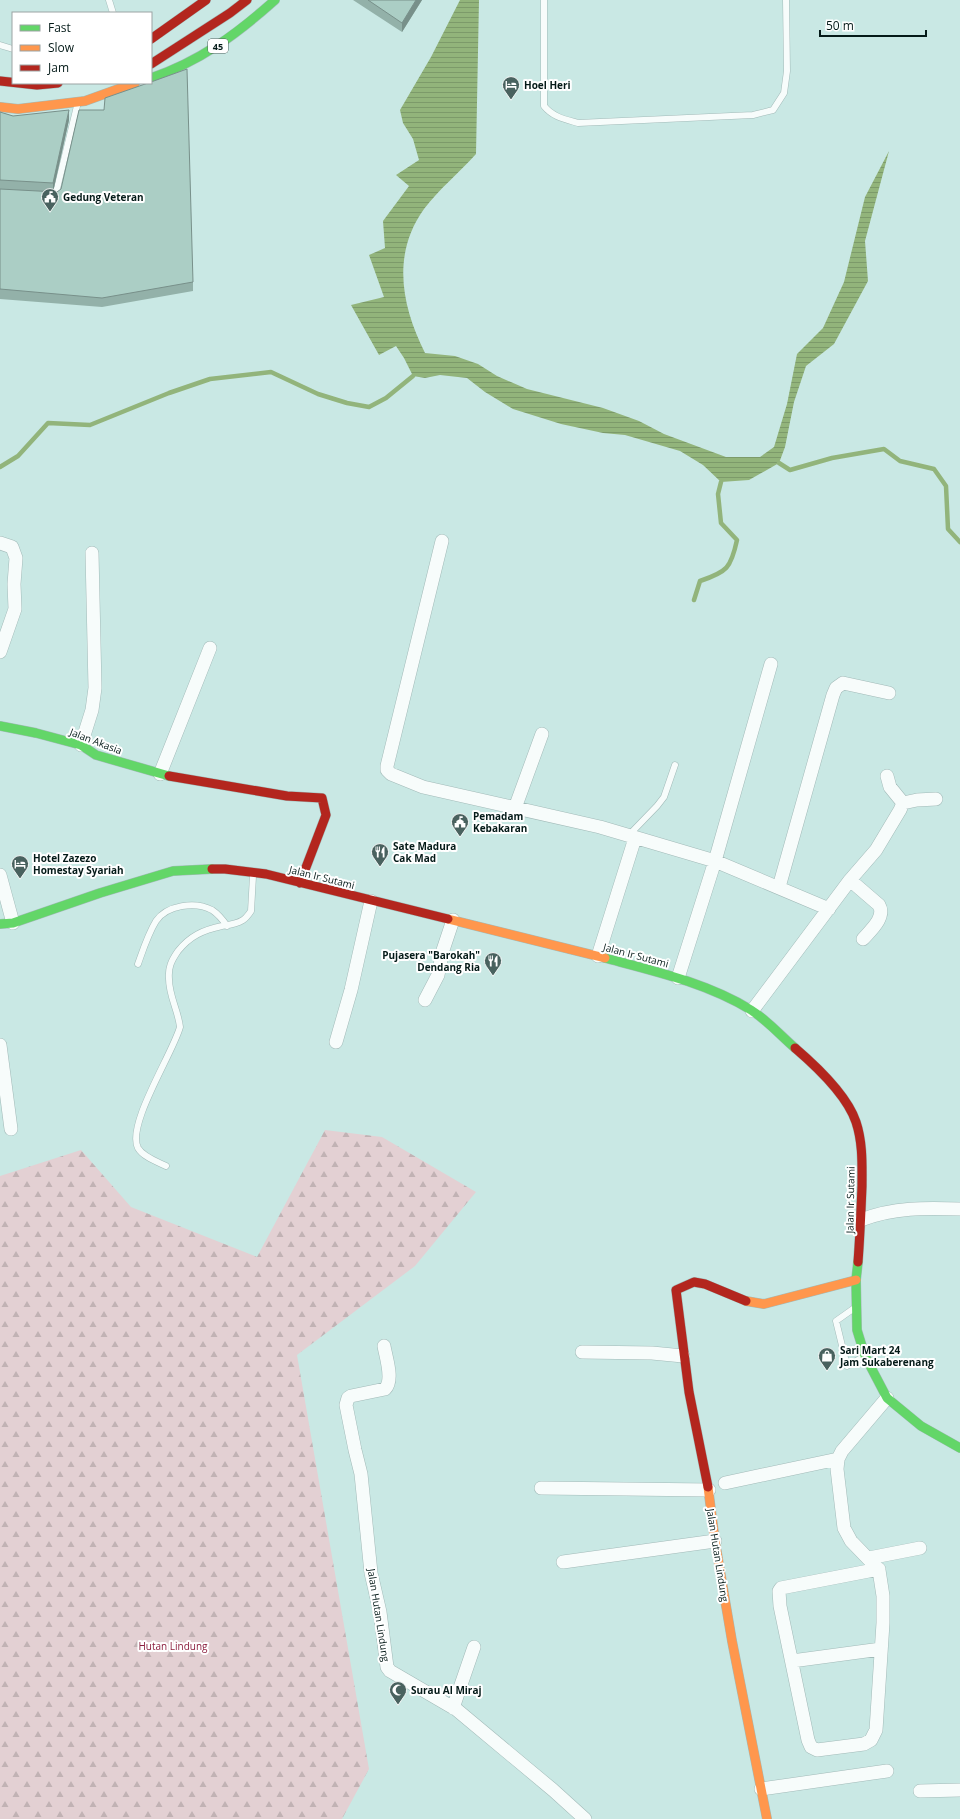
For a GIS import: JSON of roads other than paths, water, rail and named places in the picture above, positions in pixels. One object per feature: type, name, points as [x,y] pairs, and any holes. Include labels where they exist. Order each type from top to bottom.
[{"type":"main road","points":[[152,38],[206,0]]},
{"type":"main road","points":[[152,63],[230,13],[247,0]]},
{"type":"main road","name":"45","points":[[152,78],[197,59],[226,41],[253,20],[275,0]]},
{"type":"main road","points":[[164,44],[215,12]]},
{"type":"main road","points":[[0,81],[12,83]]},
{"type":"main road","points":[[21,84],[52,84]]},
{"type":"main road","points":[[0,107],[18,109],[78,102],[126,85]]},
{"type":"main road","name":"Jalan Akasia","points":[[0,726],[36,733],[81,745],[96,755],[160,774],[286,796],[322,798],[326,815],[300,883]]},
{"type":"main road","name":"Jalan Ir Sutami","points":[[0,924],[13,922],[100,893],[173,871],[225,869],[253,872],[598,956],[678,978],[730,999],[752,1011],[808,1059],[844,1099],[853,1115],[860,1133],[862,1152],[861,1220],[856,1280],[856,1307],[857,1330],[865,1356],[887,1398],[920,1427],[960,1448]]},
{"type":"main road","name":"Jalan Hutan Lindung","points":[[767,1819],[715,1541],[709,1490],[688,1392],[676,1290],[694,1282],[705,1284],[749,1302],[764,1304],[856,1280]]},
{"type":"street","points":[[442,541],[387,766],[387,770],[391,774],[423,788],[600,827],[715,861],[829,909]]},
{"type":"street","points":[[0,543],[12,547],[16,558],[14,584],[15,609],[0,652]]},
{"type":"street","points":[[81,745],[92,710],[95,688],[92,553]]},
{"type":"street","points":[[160,774],[210,648]]},
{"type":"street","points":[[678,978],[715,861],[771,664]]},
{"type":"street","points":[[779,887],[836,688],[843,683],[889,693]]},
{"type":"street","points":[[515,808],[542,734]]},
{"type":"street","points":[[887,776],[890,787],[903,803]]},
{"type":"street","points":[[752,1011],[850,880],[876,850],[903,803],[917,800],[936,799]]},
{"type":"street","points":[[598,956],[631,837]]},
{"type":"street","points":[[0,875],[13,922]]},
{"type":"street","points":[[850,880],[882,909],[882,914],[863,939]]},
{"type":"street","points":[[336,1042],[351,990],[371,900]]},
{"type":"street","points":[[424,1000],[438,975],[443,950],[453,920]]},
{"type":"street","points":[[0,1045],[11,1129]]},
{"type":"street","points":[[861,1220],[915,1208],[960,1209]]},
{"type":"street","name":"Jalan Hutan Lindung","points":[[384,1346],[389,1379],[387,1387],[384,1389],[350,1396],[346,1405],[361,1474],[371,1573],[380,1612],[387,1664],[390,1671],[453,1708],[553,1790],[585,1819]]},
{"type":"street","points":[[582,1352],[652,1353],[683,1356]]},
{"type":"street","points":[[879,1569],[781,1588],[779,1594],[780,1606],[811,1747],[817,1750],[868,1742],[871,1740],[876,1730],[883,1596],[879,1569],[851,1541],[844,1528],[837,1469],[838,1459],[842,1451],[887,1398]]},
{"type":"street","points":[[725,1483],[838,1459]]},
{"type":"street","points":[[541,1488],[709,1490]]},
{"type":"street","points":[[563,1562],[715,1541]]},
{"type":"street","points":[[869,1558],[920,1548]]},
{"type":"street","points":[[453,1708],[474,1647]]},
{"type":"street","points":[[792,1661],[881,1649]]},
{"type":"street","points":[[761,1789],[888,1771]]},
{"type":"street","points":[[920,1791],[960,1790]]},
{"type":"lane","points":[[109,0],[113,12]]},
{"type":"lane","points":[[544,0],[544,106],[550,113],[561,118],[578,122],[753,115],[773,110],[784,93],[787,71],[786,0]]},
{"type":"lane","points":[[0,45],[12,49]]},
{"type":"lane","points":[[50,196],[57,197],[78,102]]},
{"type":"lane","points":[[631,837],[664,797],[676,765]]},
{"type":"lane","points":[[166,1166],[141,1152],[136,1140],[139,1120],[180,1027],[179,1018],[169,989],[169,970],[172,960],[184,944],[194,936],[201,932],[228,926],[243,920],[251,911],[253,872]]},
{"type":"lane","points":[[138,964],[148,938],[157,921],[163,914],[171,909],[190,905],[210,909],[216,913],[228,926]]},
{"type":"lane","points":[[856,1307],[836,1321],[847,1366],[865,1356]]},
{"type":"waterway","points":[[0,467],[18,456],[48,423],[90,425],[169,393],[210,379],[271,372],[318,394],[347,403],[369,407],[386,398],[413,376]]},
{"type":"waterway","points":[[779,463],[790,470],[832,458],[884,449],[900,461],[934,469],[946,486],[948,529],[960,542]]},
{"type":"waterway","points":[[694,600],[700,581],[716,575],[730,563],[737,540],[721,523],[718,494],[721,482]]},
{"type":"place","name":"Hoel Heri","points":[[511,100]]},
{"type":"place","name":"Gedung Veteran","points":[[50,212]]},
{"type":"place","name":"Pemadam Kebakaran","points":[[460,837]]},
{"type":"place","name":"Sate Madura Cak Mad","points":[[380,867]]},
{"type":"place","name":"Hotel Zazezo Homestay Syariah","points":[[20,879]]},
{"type":"place","name":"Pujasera \"Barokah\" Dendang Ria","points":[[493,976]]},
{"type":"place","name":"Sari Mart 24 Jam Sukaberenang","points":[[827,1371]]},
{"type":"place","name":"Surau Al Miraj","points":[[398,1705]]},
{"type":"park label","name":"Hutan Lindung","points":[[173,1646]]}]
